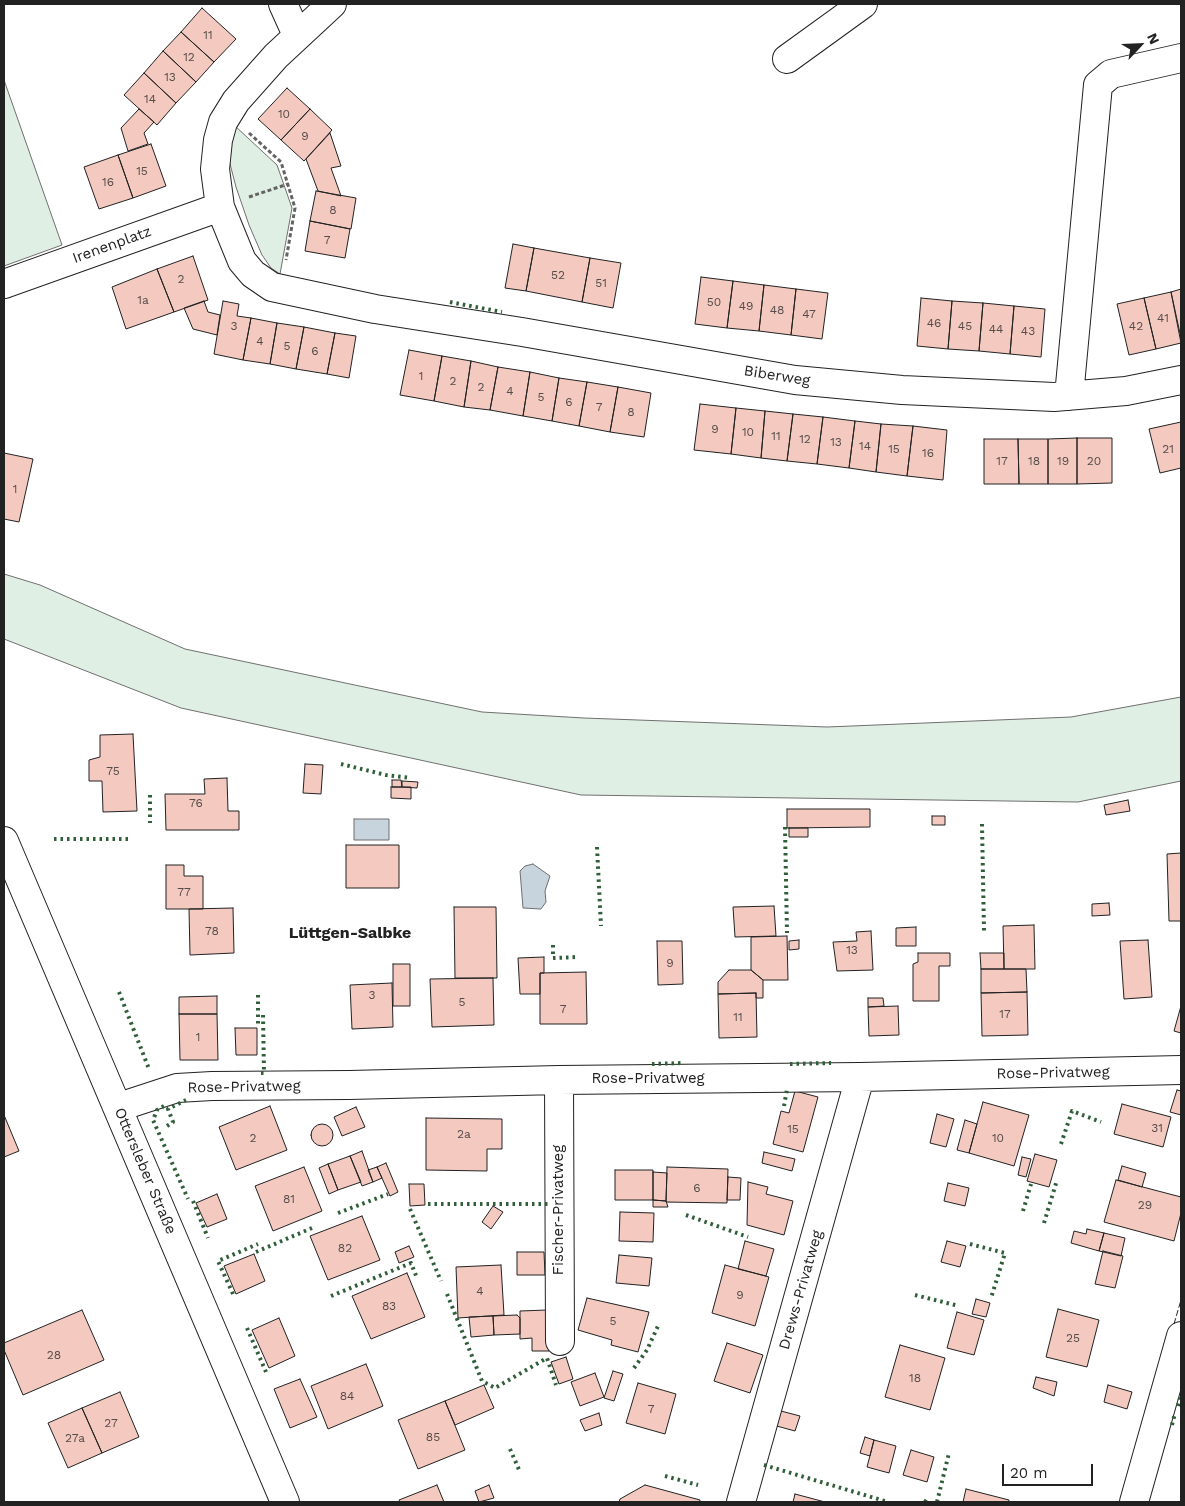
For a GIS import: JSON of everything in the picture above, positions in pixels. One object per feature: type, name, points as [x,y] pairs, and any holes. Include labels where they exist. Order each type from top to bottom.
[{"type":"street","points":[[283,4],[296,35]]},
{"type":"street","points":[[280,290],[260,280],[247,268],[220,207],[215,179],[215,159],[220,130],[228,113],[255,78],[296,35],[332,4]]},
{"type":"street","points":[[787,59],[863,4]]},
{"type":"street","points":[[1069,396],[1098,85],[1110,74],[1181,58]]},
{"type":"street","name":"Irenenplatz","points":[[4,284],[220,207]]},
{"type":"street","name":"Biberweg","points":[[280,290],[375,309],[522,332],[795,380],[902,390],[1069,396],[1126,391],[1181,380]]},
{"type":"street","name":"Ottersleber Straße","points":[[4,841],[119,1107],[285,1502]]},
{"type":"street","name":"Rose-Privatweg","points":[[119,1107],[168,1091],[189,1087],[1181,1070]]},
{"type":"street","name":"Drews-Privatweg","points":[[741,1502],[860,1077]]},
{"type":"street","name":"Fischer-Privatweg","points":[[559,1080],[560,1341]]},
{"type":"street","points":[[1134,1502],[1181,1336]]},
{"type":"path","points":[[228,113],[281,162],[288,184],[295,208],[280,290]]},
{"type":"path","points":[[220,207],[288,184]]},
{"type":"green space","points":[[4,80],[62,245],[4,266]]},
{"type":"green space","points":[[235,126],[277,165],[292,208],[280,274],[271,268],[262,255],[236,187],[229,160],[229,144]]},
{"type":"green space","points":[[4,574],[40,585],[185,649],[482,712],[584,718],[827,727],[1071,717],[1181,697],[1181,781],[1078,802],[581,795],[181,708],[4,639]]},
{"type":"shaded area","points":[[354,819],[389,819],[389,840],[354,840]]},
{"type":"shaded area","points":[[533,864],[550,876],[545,891],[546,902],[541,909],[523,908],[520,871],[525,866]]},
{"type":"building","points":[[202,8],[236,39],[214,62],[181,32]]},
{"type":"building","points":[[181,32],[214,62],[196,82],[163,51]]},
{"type":"building","points":[[163,51],[196,82],[176,103],[144,73]]},
{"type":"building","points":[[144,73],[176,103],[157,125],[124,95]]},
{"type":"building","points":[[287,88],[310,109],[281,140],[258,119]]},
{"type":"building","points":[[139,109],[154,122],[144,133],[148,144],[128,151],[121,128]]},
{"type":"building","points":[[310,109],[332,130],[304,161],[281,140]]},
{"type":"building","points":[[330,133],[341,166],[331,168],[341,196],[318,191],[306,159]]},
{"type":"building","points":[[151,144],[166,186],[133,198],[118,155]]},
{"type":"building","points":[[118,155],[133,198],[99,209],[84,167]]},
{"type":"building","points":[[316,191],[356,198],[351,229],[310,221]]},
{"type":"building","points":[[310,221],[350,229],[345,258],[305,251]]},
{"type":"building","points":[[513,244],[534,248],[526,291],[505,288]]},
{"type":"building","points":[[534,248],[590,258],[582,302],[526,291]]},
{"type":"building","points":[[193,256],[208,300],[174,312],[157,269]]},
{"type":"building","points":[[590,258],[621,263],[613,308],[582,302]]},
{"type":"building","points":[[157,269],[174,312],[126,329],[112,287]]},
{"type":"building","points":[[701,277],[733,281],[727,328],[695,324]]},
{"type":"building","points":[[733,281],[764,285],[759,331],[727,328]]},
{"type":"building","points":[[764,285],[796,289],[791,335],[759,331]]},
{"type":"building","points":[[796,289],[828,293],[822,339],[791,335]]},
{"type":"building","points":[[1181,289],[1181,338],[1171,292]]},
{"type":"building","points":[[1171,292],[1181,343],[1156,349],[1144,298]]},
{"type":"building","points":[[921,298],[952,301],[948,349],[917,346]]},
{"type":"building","points":[[1144,298],[1156,349],[1129,355],[1117,304]]},
{"type":"building","points":[[204,301],[208,312],[220,315],[217,335],[193,329],[184,308]]},
{"type":"building","points":[[223,301],[239,304],[237,316],[251,318],[243,360],[214,354]]},
{"type":"building","points":[[952,301],[983,303],[979,351],[948,349]]},
{"type":"building","points":[[983,303],[1014,306],[1010,354],[979,351]]},
{"type":"building","points":[[1014,306],[1045,309],[1041,357],[1010,354]]},
{"type":"building","points":[[251,318],[277,323],[270,364],[243,360]]},
{"type":"building","points":[[277,323],[304,327],[296,369],[270,364]]},
{"type":"building","points":[[304,327],[335,333],[327,374],[296,369]]},
{"type":"building","points":[[335,333],[356,336],[349,378],[327,374]]},
{"type":"building","points":[[409,350],[442,356],[434,401],[400,395]]},
{"type":"building","points":[[442,356],[471,361],[464,407],[434,401]]},
{"type":"building","points":[[471,361],[498,367],[490,410],[464,407]]},
{"type":"building","points":[[498,367],[530,372],[523,416],[490,410]]},
{"type":"building","points":[[530,372],[559,378],[552,421],[523,416]]},
{"type":"building","points":[[559,378],[587,382],[579,426],[552,421]]},
{"type":"building","points":[[587,382],[618,387],[610,432],[579,426]]},
{"type":"building","points":[[618,387],[651,393],[644,437],[610,432]]},
{"type":"building","points":[[700,404],[736,408],[731,454],[694,450]]},
{"type":"building","points":[[736,408],[765,411],[761,458],[731,454]]},
{"type":"building","points":[[765,411],[793,414],[787,461],[761,458]]},
{"type":"building","points":[[793,414],[823,417],[817,464],[787,461]]},
{"type":"building","points":[[823,417],[855,421],[849,468],[817,464]]},
{"type":"building","points":[[855,421],[881,424],[876,472],[849,468]]},
{"type":"building","points":[[1181,422],[1181,468],[1160,473],[1149,429]]},
{"type":"building","points":[[881,424],[913,426],[907,476],[876,472]]},
{"type":"building","points":[[913,426],[947,430],[943,480],[907,476]]},
{"type":"building","points":[[1077,438],[1077,484],[1048,484],[1048,439]]},
{"type":"building","points":[[1077,438],[1112,438],[1112,483],[1077,484]]},
{"type":"building","points":[[984,439],[1018,439],[1019,484],[984,484]]},
{"type":"building","points":[[1018,439],[1048,439],[1048,484],[1019,484]]},
{"type":"building","points":[[4,453],[33,459],[19,522],[4,519]]},
{"type":"building","points":[[133,734],[137,811],[103,812],[102,781],[89,781],[89,760],[100,757],[100,735]]},
{"type":"building","points":[[305,764],[323,765],[321,794],[303,793]]},
{"type":"building","points":[[227,778],[228,811],[239,811],[239,830],[166,830],[165,794],[205,794],[204,779]]},
{"type":"building","points":[[392,780],[401,780],[402,787],[392,787]]},
{"type":"building","points":[[402,781],[418,782],[417,788],[402,787]]},
{"type":"building","points":[[391,787],[411,787],[411,799],[391,798]]},
{"type":"building","points":[[1128,800],[1130,811],[1106,815],[1104,805]]},
{"type":"building","points":[[787,809],[870,809],[870,827],[787,828]]},
{"type":"building","points":[[932,816],[945,816],[945,825],[932,825]]},
{"type":"building","points":[[789,828],[808,828],[808,837],[789,837]]},
{"type":"building","points":[[346,845],[399,845],[399,888],[346,888]]},
{"type":"building","points":[[1181,853],[1181,921],[1169,921],[1167,854]]},
{"type":"building","points":[[166,865],[184,865],[184,876],[203,876],[203,909],[166,909]]},
{"type":"building","points":[[1109,903],[1110,915],[1092,916],[1092,904]]},
{"type":"building","points":[[774,906],[776,936],[735,937],[733,907]]},
{"type":"building","points":[[454,907],[496,907],[497,978],[455,978]]},
{"type":"building","points":[[233,908],[234,953],[190,955],[189,909]]},
{"type":"building","points":[[1034,925],[1035,969],[1004,969],[1003,926]]},
{"type":"building","points":[[916,927],[916,946],[896,946],[896,928]]},
{"type":"building","points":[[871,931],[873,970],[837,971],[833,942],[857,941],[856,932]]},
{"type":"building","points":[[787,936],[788,980],[763,980],[751,970],[751,937]]},
{"type":"building","points":[[799,940],[799,949],[789,950],[789,941]]},
{"type":"building","points":[[1148,940],[1152,997],[1124,999],[1120,941]]},
{"type":"building","points":[[657,941],[682,941],[683,984],[658,985]]},
{"type":"building","points":[[918,953],[950,953],[950,966],[939,966],[939,1001],[913,1001],[913,964],[918,962]]},
{"type":"building","points":[[980,953],[1004,953],[1004,969],[981,969]]},
{"type":"building","points":[[544,957],[544,973],[540,973],[540,994],[520,994],[518,958]]},
{"type":"building","points":[[393,964],[410,964],[410,1006],[393,1006]]},
{"type":"building","points":[[981,969],[1026,969],[1027,992],[981,993]]},
{"type":"building","points":[[729,970],[751,970],[763,980],[763,998],[756,998],[756,993],[718,994],[718,982]]},
{"type":"building","points":[[586,972],[587,1024],[540,1024],[540,973]]},
{"type":"building","points":[[493,978],[494,1025],[432,1027],[430,979]]},
{"type":"building","points":[[392,983],[393,1027],[352,1029],[350,985]]},
{"type":"building","points":[[1027,992],[1028,1035],[982,1036],[981,993]]},
{"type":"building","points":[[756,993],[757,1037],[719,1038],[718,994]]},
{"type":"building","points":[[217,996],[217,1014],[179,1014],[179,997]]},
{"type":"building","points":[[868,998],[883,998],[884,1006],[868,1007]]},
{"type":"building","points":[[898,1006],[899,1035],[869,1036],[868,1007]]},
{"type":"building","points":[[1181,1006],[1181,1033],[1174,1031]]},
{"type":"building","points":[[179,1014],[217,1014],[218,1060],[180,1060]]},
{"type":"building","points":[[235,1028],[257,1028],[257,1055],[236,1055]]},
{"type":"building","points":[[1177,1090],[1181,1091],[1181,1115],[1170,1112]]},
{"type":"building","points":[[795,1091],[818,1097],[803,1152],[773,1144],[781,1111],[789,1113]]},
{"type":"building","points":[[983,1102],[1029,1115],[1014,1166],[969,1153]]},
{"type":"building","points":[[1122,1104],[1171,1117],[1163,1147],[1114,1134]]},
{"type":"building","points":[[270,1106],[287,1150],[236,1170],[219,1127]]},
{"type":"building","points":[[356,1107],[365,1127],[342,1136],[334,1117]]},
{"type":"building","points":[[937,1114],[954,1119],[946,1147],[930,1143]]},
{"type":"building","points":[[4,1115],[19,1151],[4,1157]]},
{"type":"building","points":[[426,1118],[502,1119],[502,1149],[487,1149],[487,1171],[426,1170]]},
{"type":"building","points":[[965,1120],[977,1124],[969,1153],[957,1150]]},
{"type":"building","points":[[322,1124],[332,1131],[333,1135],[326,1145],[322,1146],[312,1139],[311,1135],[318,1125]]},
{"type":"building","points":[[362,1151],[373,1182],[362,1186],[350,1156]]},
{"type":"building","points":[[764,1152],[795,1159],[792,1171],[762,1163]]},
{"type":"building","points":[[1035,1154],[1057,1160],[1049,1187],[1027,1181]]},
{"type":"building","points":[[350,1156],[361,1182],[338,1190],[328,1164]]},
{"type":"building","points":[[1022,1157],[1031,1159],[1026,1177],[1018,1175]]},
{"type":"building","points":[[386,1163],[398,1192],[390,1196],[377,1167]]},
{"type":"building","points":[[328,1164],[338,1190],[329,1194],[319,1168]]},
{"type":"building","points":[[1122,1166],[1146,1173],[1142,1187],[1118,1180]]},
{"type":"building","points":[[304,1167],[322,1211],[273,1231],[255,1186]]},
{"type":"building","points":[[377,1167],[382,1178],[373,1182],[368,1170]]},
{"type":"building","points":[[667,1167],[728,1169],[727,1203],[666,1202]]},
{"type":"building","points":[[615,1170],[653,1170],[653,1200],[615,1200]]},
{"type":"building","points":[[653,1172],[667,1173],[666,1201],[653,1200]]},
{"type":"building","points":[[728,1177],[741,1178],[740,1200],[727,1200]]},
{"type":"building","points":[[1116,1180],[1181,1197],[1181,1213],[1174,1241],[1104,1222]]},
{"type":"building","points":[[748,1182],[768,1187],[766,1194],[793,1201],[784,1235],[747,1225]]},
{"type":"building","points":[[948,1183],[969,1188],[965,1206],[944,1201]]},
{"type":"building","points":[[409,1184],[424,1184],[425,1205],[410,1206]]},
{"type":"building","points":[[217,1194],[227,1219],[207,1227],[196,1203]]},
{"type":"building","points":[[653,1200],[666,1201],[668,1207],[653,1207]]},
{"type":"building","points":[[493,1206],[503,1212],[491,1229],[482,1222]]},
{"type":"building","points":[[620,1212],[654,1213],[653,1242],[619,1241]]},
{"type":"building","points":[[362,1216],[380,1260],[328,1280],[310,1236]]},
{"type":"building","points":[[1087,1229],[1104,1233],[1099,1251],[1071,1243],[1074,1231],[1086,1234]]},
{"type":"building","points":[[1104,1233],[1125,1238],[1121,1256],[1099,1251]]},
{"type":"building","points":[[745,1241],[774,1249],[766,1276],[738,1269]]},
{"type":"building","points":[[947,1241],[966,1246],[960,1267],[941,1262]]},
{"type":"building","points":[[409,1246],[414,1257],[399,1263],[395,1252]]},
{"type":"building","points":[[1103,1251],[1123,1256],[1115,1288],[1095,1284]]},
{"type":"building","points":[[517,1252],[544,1252],[545,1275],[517,1275]]},
{"type":"building","points":[[254,1254],[265,1281],[236,1294],[224,1266]]},
{"type":"building","points":[[619,1255],[652,1258],[649,1286],[616,1283]]},
{"type":"building","points":[[501,1265],[504,1315],[458,1318],[456,1267]]},
{"type":"building","points":[[725,1265],[769,1277],[755,1326],[712,1313]]},
{"type":"building","points":[[407,1273],[425,1317],[371,1339],[352,1296]]},
{"type":"building","points":[[587,1298],[649,1312],[638,1352],[611,1345],[612,1340],[578,1330]]},
{"type":"building","points":[[976,1299],[990,1303],[986,1317],[972,1314]]},
{"type":"building","points":[[1058,1309],[1099,1320],[1087,1367],[1046,1357]]},
{"type":"building","points":[[82,1310],[104,1360],[23,1395],[4,1350],[4,1343]]},
{"type":"building","points":[[547,1310],[549,1351],[532,1351],[532,1338],[520,1339],[520,1311]]},
{"type":"building","points":[[957,1312],[984,1320],[974,1355],[947,1348]]},
{"type":"building","points":[[517,1315],[520,1318],[520,1334],[494,1335],[493,1316]]},
{"type":"building","points":[[493,1316],[494,1335],[471,1337],[469,1317]]},
{"type":"building","points":[[279,1318],[295,1356],[269,1368],[252,1330]]},
{"type":"building","points":[[727,1343],[763,1355],[750,1393],[714,1381]]},
{"type":"building","points":[[900,1345],[945,1358],[930,1410],[885,1397]]},
{"type":"building","points":[[566,1357],[573,1379],[559,1384],[551,1362]]},
{"type":"building","points":[[366,1364],[383,1406],[328,1429],[311,1386]]},
{"type":"building","points":[[613,1371],[623,1374],[614,1401],[604,1398]]},
{"type":"building","points":[[595,1373],[604,1397],[580,1406],[571,1382]]},
{"type":"building","points":[[1036,1377],[1057,1382],[1054,1396],[1033,1388]]},
{"type":"building","points":[[300,1379],[317,1417],[290,1428],[274,1389]]},
{"type":"building","points":[[638,1383],[676,1394],[665,1434],[626,1423]]},
{"type":"building","points":[[484,1385],[494,1408],[455,1425],[445,1401]]},
{"type":"building","points":[[1108,1385],[1132,1392],[1127,1409],[1104,1402]]},
{"type":"building","points":[[120,1392],[139,1437],[102,1453],[82,1408]]},
{"type":"building","points":[[445,1401],[465,1450],[418,1469],[398,1420]]},
{"type":"building","points":[[82,1408],[102,1453],[68,1468],[48,1423]]},
{"type":"building","points":[[777,1410],[800,1416],[795,1431],[773,1425]]},
{"type":"building","points":[[599,1413],[602,1425],[585,1431],[580,1420]]},
{"type":"building","points":[[865,1437],[874,1440],[870,1456],[860,1453]]},
{"type":"building","points":[[874,1440],[896,1446],[889,1473],[867,1467]]},
{"type":"building","points":[[911,1450],[934,1457],[927,1482],[903,1475]]},
{"type":"building","points":[[437,1485],[444,1502],[400,1502],[399,1500]]},
{"type":"building","points":[[489,1485],[494,1498],[479,1502],[475,1491]]},
{"type":"building","points":[[645,1485],[700,1500],[700,1502],[619,1502],[620,1499]]},
{"type":"building","points":[[966,1489],[1009,1500],[1009,1502],[963,1502]]},
{"type":"building","points":[[795,1494],[825,1502],[793,1502]]},
{"type":"hedge","points":[[450,302],[502,312]]},
{"type":"hedge","points":[[341,764],[386,775],[411,778]]},
{"type":"hedge","points":[[150,795],[150,823]]},
{"type":"hedge","points":[[982,824],[984,932]]},
{"type":"hedge","points":[[785,827],[787,933]]},
{"type":"hedge","points":[[54,839],[131,839]]},
{"type":"hedge","points":[[597,847],[601,926]]},
{"type":"hedge","points":[[553,945],[553,958],[578,957]]},
{"type":"hedge","points":[[119,992],[149,1069]]},
{"type":"hedge","points":[[258,995],[258,1024]]},
{"type":"hedge","points":[[261,1073],[264,1073],[263,1013]]},
{"type":"hedge","points":[[652,1064],[684,1063]]},
{"type":"hedge","points":[[790,1064],[831,1063]]},
{"type":"hedge","points":[[784,1106],[787,1089]]},
{"type":"hedge","points":[[167,1126],[173,1122],[168,1109],[186,1100]]},
{"type":"hedge","points":[[164,1106],[157,1110],[153,1120],[188,1199]]},
{"type":"hedge","points":[[1061,1144],[1072,1111],[1101,1122]]},
{"type":"hedge","points":[[1044,1223],[1057,1180]]},
{"type":"hedge","points":[[1023,1211],[1031,1184]]},
{"type":"hedge","points":[[338,1213],[388,1194]]},
{"type":"hedge","points":[[193,1201],[208,1238]]},
{"type":"hedge","points":[[428,1204],[548,1204]]},
{"type":"hedge","points":[[410,1209],[441,1281]]},
{"type":"hedge","points":[[686,1215],[748,1237]]},
{"type":"hedge","points":[[256,1252],[312,1228]]},
{"type":"hedge","points":[[233,1294],[218,1261],[258,1244]]},
{"type":"hedge","points":[[970,1244],[1005,1253],[991,1298]]},
{"type":"hedge","points":[[331,1296],[411,1263],[417,1278]]},
{"type":"hedge","points":[[447,1294],[482,1381],[495,1388],[547,1358],[556,1385]]},
{"type":"hedge","points":[[915,1295],[959,1306]]},
{"type":"hedge","points":[[634,1368],[647,1350],[658,1326]]},
{"type":"hedge","points":[[247,1328],[266,1372]]},
{"type":"hedge","points":[[1178,1406],[1181,1394]]},
{"type":"hedge","points":[[1172,1425],[1175,1413]]},
{"type":"hedge","points":[[510,1449],[520,1472]]},
{"type":"hedge","points":[[937,1502],[949,1453]]},
{"type":"hedge","points":[[764,1465],[888,1502]]},
{"type":"hedge","points":[[665,1476],[698,1485]]},
{"type":"fence","points":[[1174,1324],[1181,1300]]},
{"type":"district","name":"Lüttgen-Salbke","points":[[350,933]]}]
